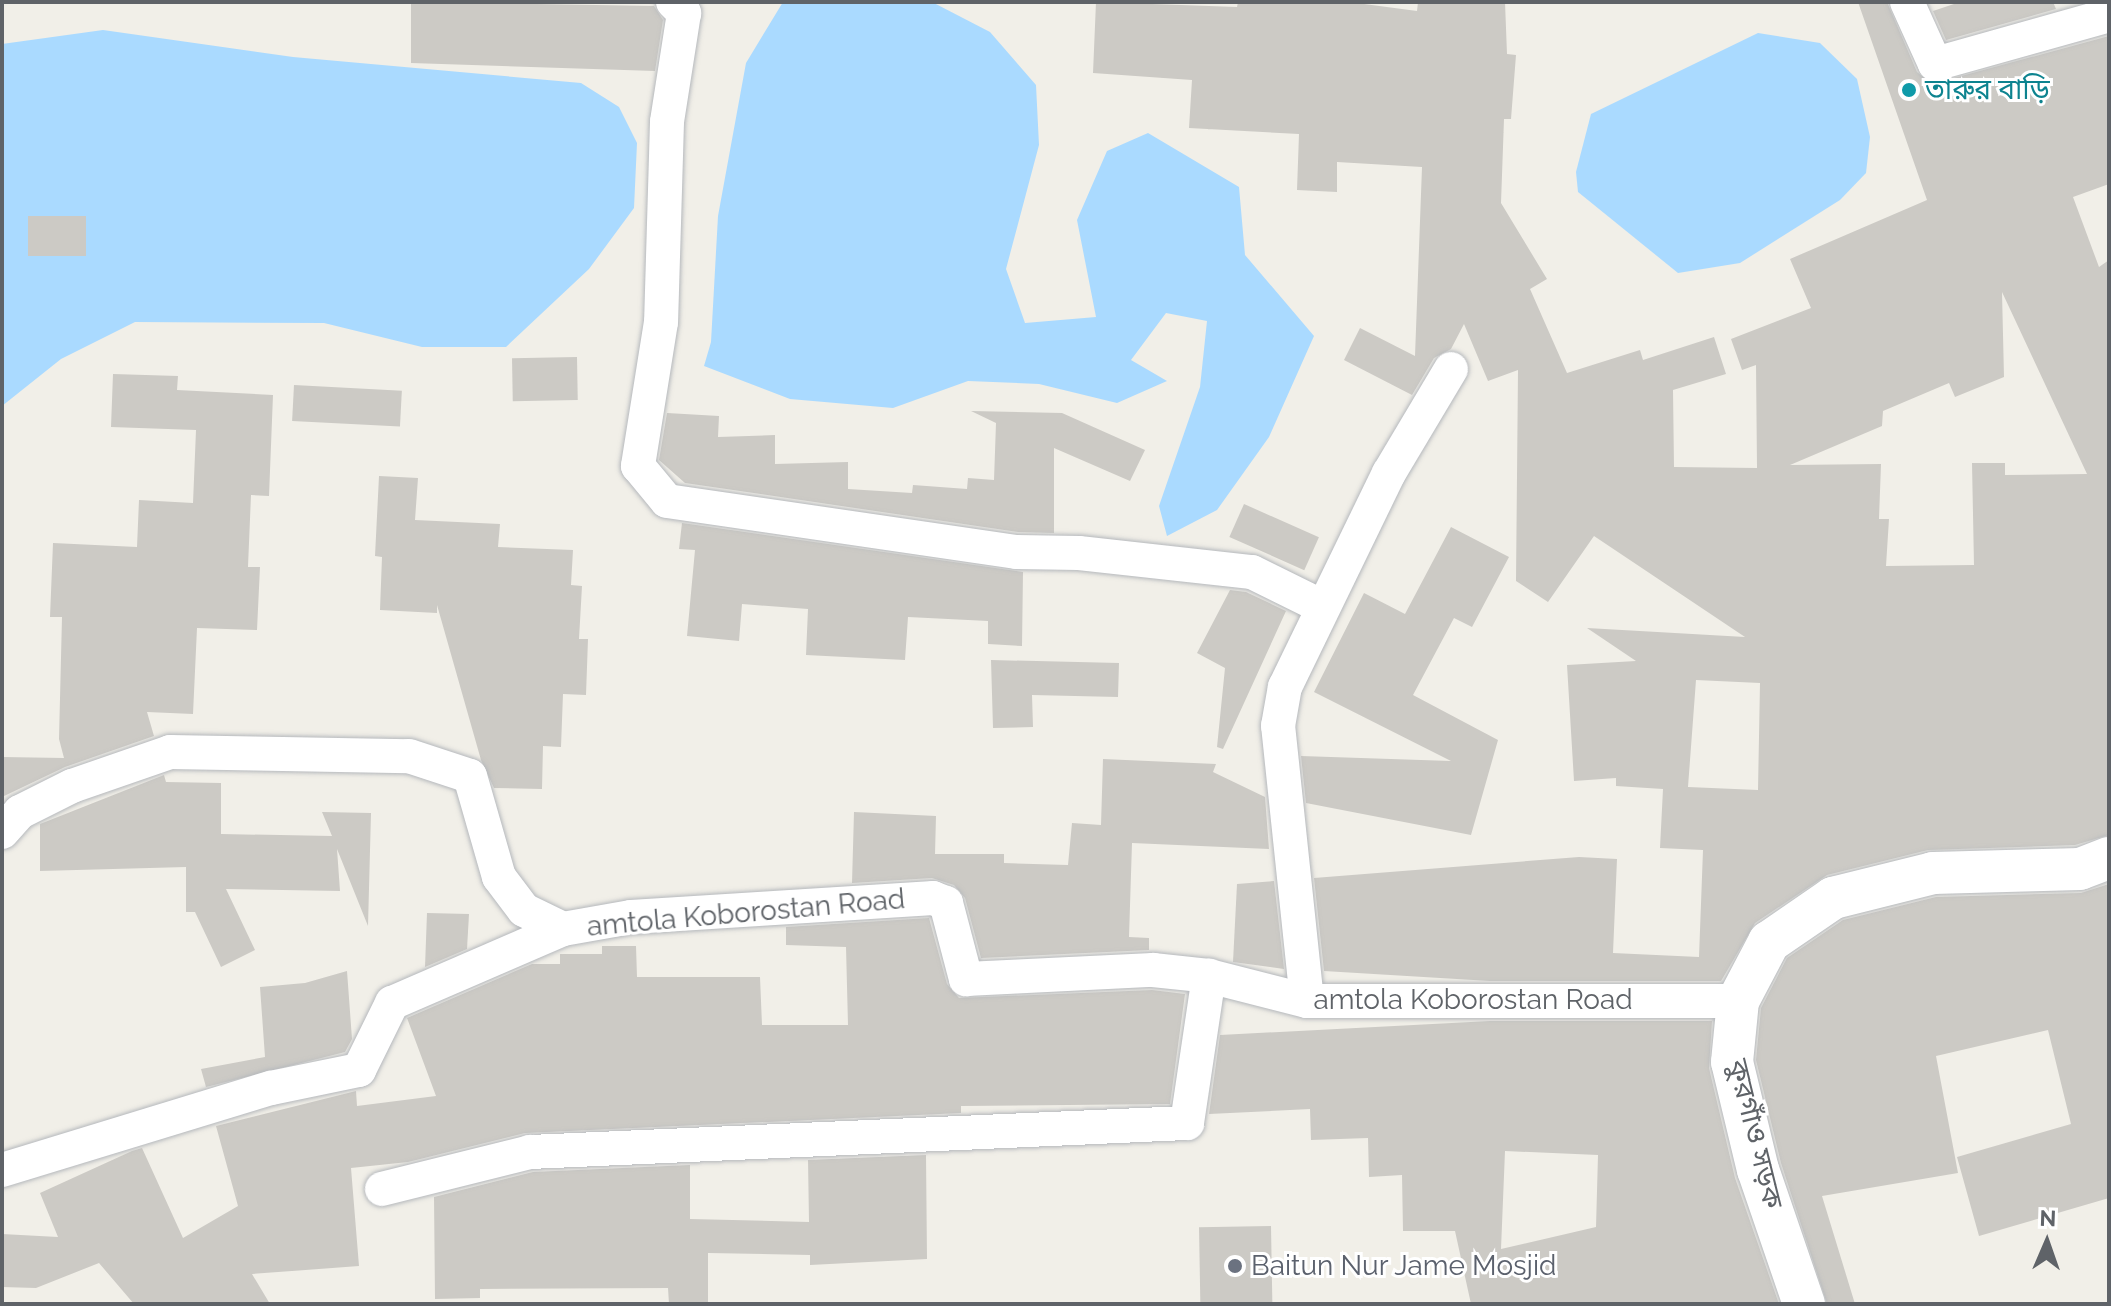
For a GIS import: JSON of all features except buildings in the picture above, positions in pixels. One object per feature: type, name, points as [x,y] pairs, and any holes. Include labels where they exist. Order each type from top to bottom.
[{"type":"street","points":[[673,2],[684,13],[667,122],[661,322],[638,466],[667,501],[1016,552],[1079,553],[1252,572],[1323,607]]},
{"type":"street","points":[[1907,2],[1935,64],[2109,15]]},
{"type":"street","points":[[1307,1001],[1278,726],[1285,687],[1389,473],[1451,369]]},
{"type":"street","name":"amtola Koborostan Road","points":[[2,832],[20,812],[72,786],[170,752],[409,756],[470,776],[499,877],[524,910],[563,929],[631,917],[933,898],[946,903],[966,979],[1153,970],[1209,976],[1307,1001],[1738,1001]]},
{"type":"street","name":"কুরগাঁও সড়ক","points":[[1804,1304],[1758,1170],[1732,1062],[1738,1001],[1769,942],[1833,898],[1933,873],[2080,869],[2109,858]]},
{"type":"street","points":[[2,1170],[271,1088],[359,1070],[392,1003],[563,929]]},
{"type":"street","points":[[382,1189],[530,1152],[1187,1123],[1209,976]]},
{"type":"water","points":[[783,2],[932,2],[990,32],[1036,85],[1039,145],[1006,269],[1025,323],[1096,317],[1077,220],[1107,151],[1148,133],[1239,187],[1245,255],[1314,336],[1269,437],[1217,510],[1167,536],[1159,506],[1200,387],[1207,321],[1166,313],[1131,360],[1167,381],[1117,403],[1039,384],[968,381],[893,408],[790,399],[704,366],[711,342],[718,216],[746,63]]},
{"type":"water","points":[[103,30],[293,57],[581,83],[619,107],[637,143],[634,208],[589,269],[506,347],[422,347],[324,323],[135,322],[61,359],[2,406],[2,44]]},
{"type":"water","points":[[1758,33],[1820,43],[1857,79],[1870,137],[1866,173],[1840,200],[1740,263],[1678,273],[1578,192],[1576,172],[1591,114]]},
{"type":"place","name":"তারুর বাড়ি","points":[[1909,90]]},
{"type":"place","name":"Baitun Nur Jame Mosjid","points":[[1235,1266]]}]
